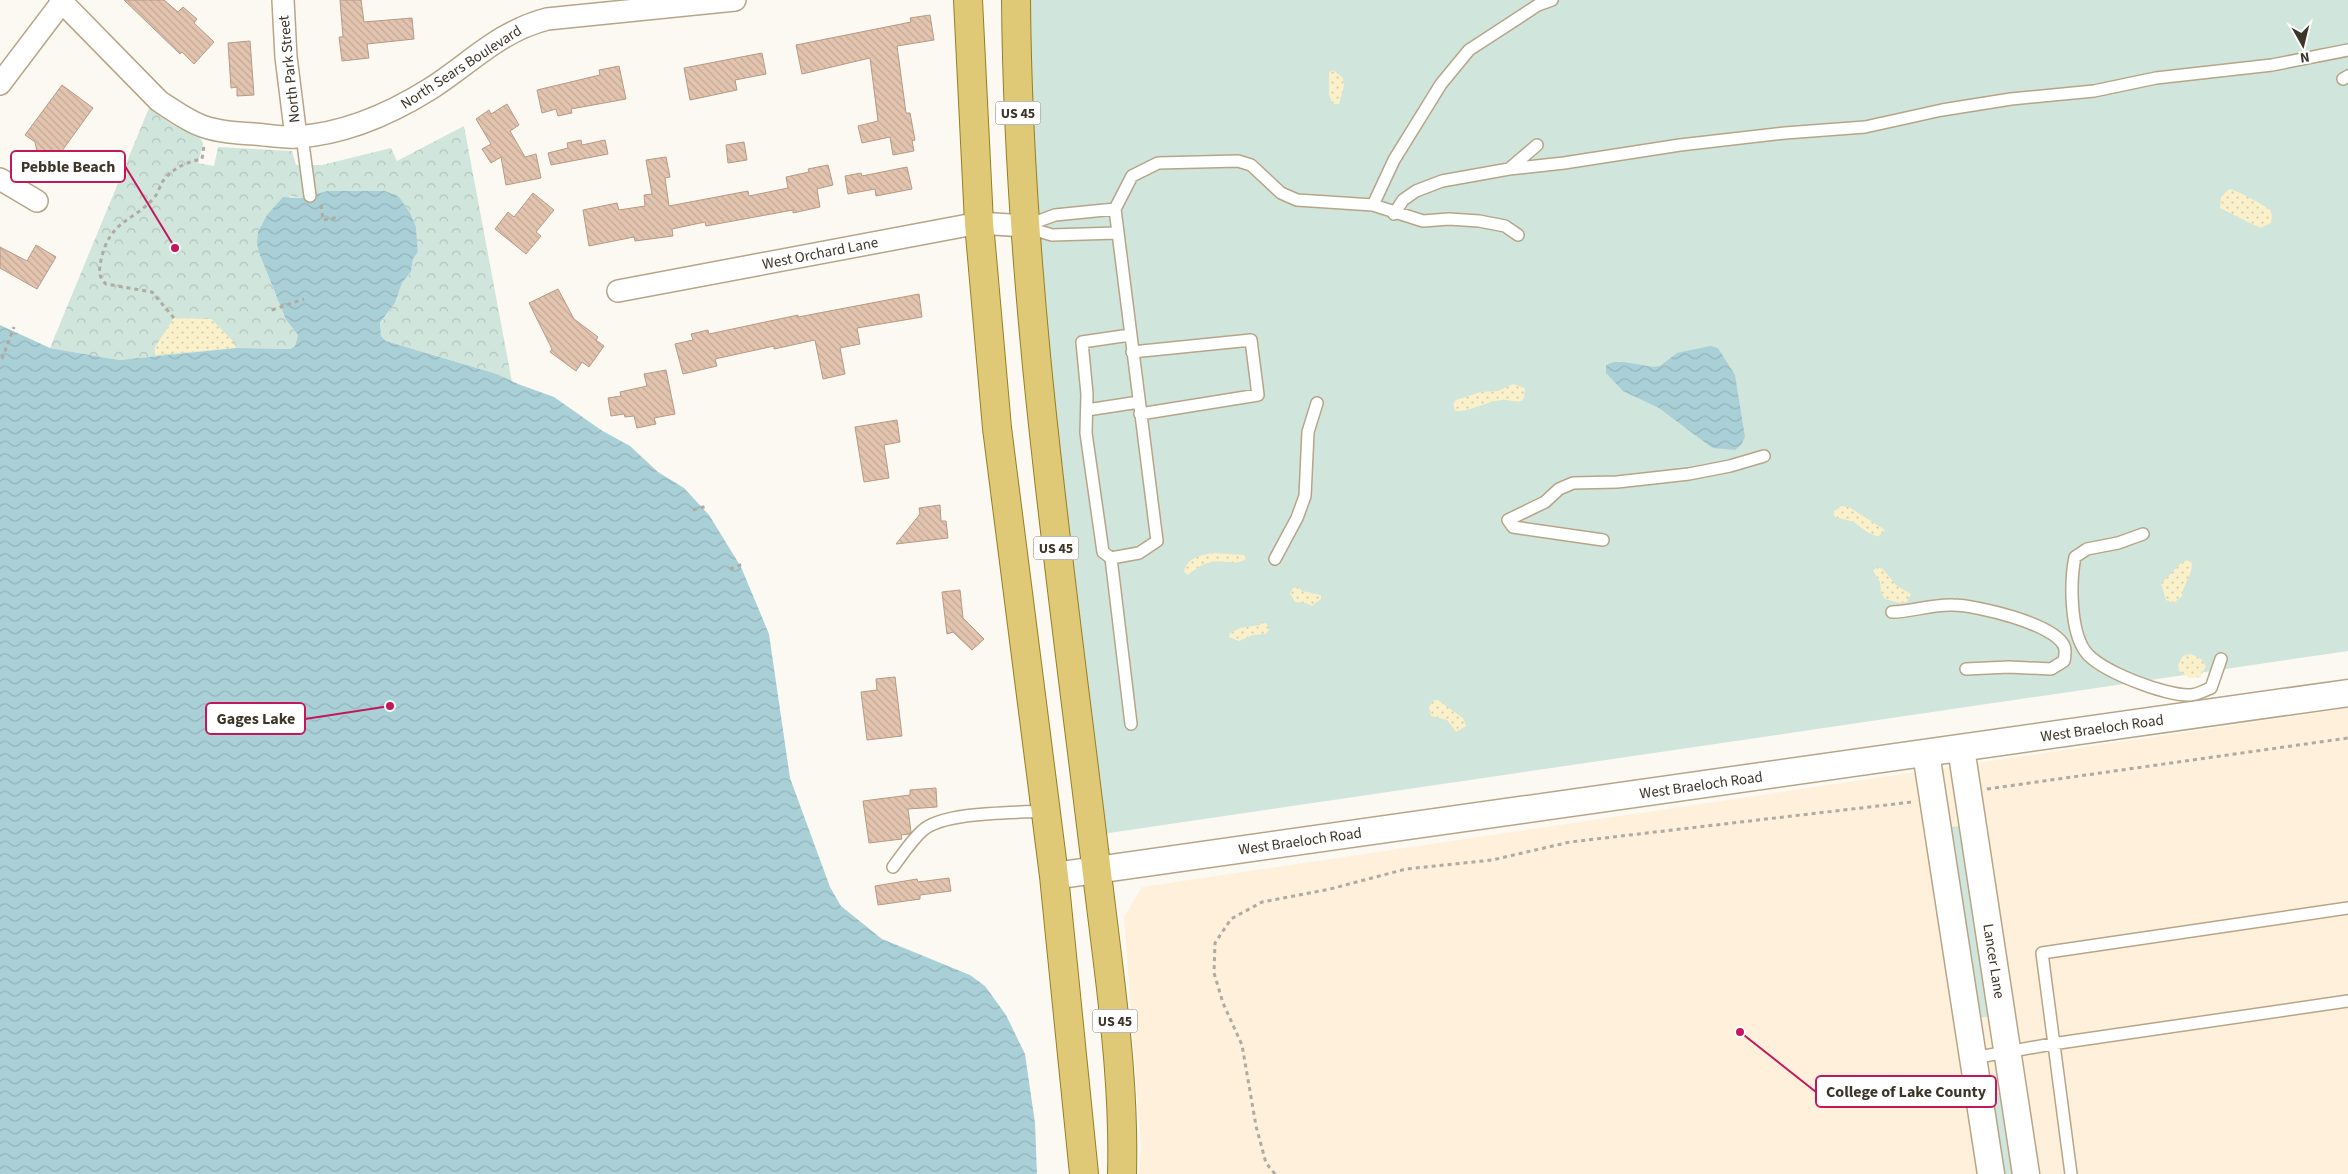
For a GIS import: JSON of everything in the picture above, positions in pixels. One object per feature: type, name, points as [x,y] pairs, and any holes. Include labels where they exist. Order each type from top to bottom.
[{"type":"main road","name":"US 45","points":[[968,0],[979,223],[997,428],[1054,876],[1084,1174]]},
{"type":"main road","name":"US 45","points":[[1016,0],[1017,90],[1024,226],[1062,599],[1114,1013],[1123,1136],[1122,1174]]},
{"type":"street","name":"North Park Street","points":[[283,0],[286,57],[299,136]]},
{"type":"street","name":"North Sears Boulevard","points":[[61,1],[159,100],[178,114],[207,127],[227,132],[299,136],[340,130],[388,113],[432,88],[496,41],[524,25],[547,19],[648,4],[735,0]]},
{"type":"street","points":[[0,84],[61,1]]},
{"type":"street","points":[[0,180],[37,201]]},
{"type":"street","name":"West Orchard Lane","points":[[618,291],[979,223],[1024,226]]},
{"type":"street","name":"West Braeloch Road","points":[[1054,876],[2348,693]]},
{"type":"street","name":"Lancer Lane","points":[[1961,748],[2026,1174]]},
{"type":"street","points":[[1926,753],[1990,1174]]},
{"type":"lane","points":[[1373,206],[1394,160],[1441,84],[1469,50],[1538,6],[1552,0]]},
{"type":"lane","points":[[1394,214],[1403,200],[1416,191],[1442,181],[1509,169],[1690,144],[1784,133],[1864,127],[1942,110],[2011,99],[2094,90],[2156,78],[2272,65],[2348,50]]},
{"type":"lane","points":[[299,136],[310,196]]},
{"type":"lane","points":[[1509,169],[1537,145]]},
{"type":"lane","points":[[1130,335],[1082,342],[1087,410],[1086,433],[1103,552],[1112,558],[1139,553],[1157,541],[1115,209],[1132,176],[1158,163],[1238,161],[1251,165],[1281,193],[1297,200],[1373,206],[1394,214],[1424,221],[1449,219],[1479,221],[1505,226],[1518,235]]},
{"type":"lane","points":[[1024,226],[1055,215],[1115,209]]},
{"type":"lane","points":[[1024,226],[1052,236],[1117,233]]},
{"type":"lane","points":[[1132,352],[1250,340],[1258,395],[1140,414]]},
{"type":"lane","points":[[1087,410],[1139,402]]},
{"type":"lane","points":[[1275,559],[1297,518],[1306,496],[1308,432],[1317,403]]},
{"type":"lane","points":[[1603,540],[1526,531],[1512,527],[1508,520],[1537,506],[1560,489],[1574,484],[1689,474],[1730,466],[1764,456]]},
{"type":"lane","points":[[2143,534],[2118,543],[2087,549],[2075,557],[2071,595],[2073,615],[2084,651],[2120,674],[2160,691],[2191,695],[2212,688],[2221,659]]},
{"type":"lane","points":[[1112,558],[1131,724]]},
{"type":"lane","points":[[1892,612],[1907,612],[1928,605],[1955,604],[2034,622],[2059,637],[2066,647],[2064,661],[2051,669],[2009,667],[1966,669]]},
{"type":"lane","points":[[893,867],[922,830],[939,821],[960,817],[1046,811]]},
{"type":"lane","points":[[2071,1174],[2052,1044],[2042,953],[2348,908]]},
{"type":"lane","points":[[1973,1058],[2052,1044],[2348,1001]]},
{"type":"path","points":[[174,318],[152,292],[106,284],[99,272],[100,262],[106,240],[112,231],[154,198],[168,175],[176,168],[202,159],[207,127]]},
{"type":"path","points":[[321,202],[323,220],[340,217]]},
{"type":"path","points":[[272,310],[304,299]]},
{"type":"path","points":[[2,359],[14,328]]},
{"type":"path","points":[[694,510],[707,506]]},
{"type":"path","points":[[730,569],[743,564]]},
{"type":"path","points":[[1986,789],[2348,738]]},
{"type":"path","points":[[1274,1174],[1266,1163],[1256,1126],[1242,1045],[1223,1002],[1214,973],[1215,943],[1231,918],[1262,902],[1330,889],[1406,869],[1492,860],[1570,842],[1917,801]]},
{"type":"shaded area","points":[[2348,708],[2348,1174],[1139,1174],[1141,1146],[1124,917],[1142,887]]},
{"type":"green space","points":[[1017,0],[2348,0],[2348,651],[1102,834],[1024,207]]},
{"type":"green space","points":[[149,108],[171,124],[201,139],[203,144],[198,163],[214,166],[218,147],[292,151],[296,165],[322,165],[391,148],[397,161],[464,126],[512,382],[497,374],[386,341],[381,336],[380,324],[395,303],[402,283],[411,272],[413,259],[418,252],[416,227],[327,191],[302,198],[290,196],[259,253],[286,320],[298,335],[295,346],[290,349],[236,348],[119,360],[50,348]]},
{"type":"green space","points":[[1962,826],[1991,1016],[1978,1018],[1949,827]]},
{"type":"green space","points":[[2002,1092],[2015,1174],[2002,1174],[1989,1094]]},
{"type":"sand","points":[[1333,70],[1343,78],[1344,86],[1339,104],[1333,104],[1329,95],[1329,72]]},
{"type":"sand","points":[[2229,189],[2269,209],[2272,214],[2271,223],[2260,228],[2220,208],[2221,197]]},
{"type":"sand","points":[[174,318],[211,319],[233,341],[236,348],[155,355],[155,347]]},
{"type":"sand","points":[[1513,384],[1525,388],[1524,398],[1521,401],[1501,400],[1467,410],[1455,411],[1453,403],[1456,400],[1481,392],[1498,391]]},
{"type":"sand","points":[[1841,506],[1849,507],[1885,530],[1878,537],[1867,532],[1854,522],[1835,517],[1833,512]]},
{"type":"sand","points":[[1213,553],[1244,555],[1246,559],[1238,562],[1206,563],[1188,575],[1184,572],[1185,567],[1191,560]]},
{"type":"sand","points":[[2187,560],[2192,563],[2192,568],[2182,596],[2174,603],[2166,600],[2161,584],[2181,563]]},
{"type":"sand","points":[[1877,567],[1883,569],[1896,585],[1911,594],[1907,602],[1900,603],[1885,599],[1881,593],[1880,582],[1873,571]]},
{"type":"sand","points":[[1298,587],[1302,591],[1321,595],[1321,599],[1312,606],[1306,603],[1295,602],[1290,593],[1293,588]]},
{"type":"sand","points":[[1262,622],[1267,624],[1269,629],[1266,634],[1253,635],[1239,641],[1229,637],[1230,633],[1240,628],[1260,625]]},
{"type":"sand","points":[[2191,654],[2201,659],[2206,666],[2200,677],[2190,678],[2179,671],[2178,665],[2183,656]]},
{"type":"sand","points":[[1434,700],[1438,700],[1463,718],[1466,726],[1456,732],[1447,720],[1431,716],[1429,707]]},
{"type":"water","points":[[327,191],[385,191],[399,197],[410,213],[416,227],[418,252],[413,259],[411,272],[402,283],[395,303],[380,323],[381,336],[386,341],[497,374],[554,397],[601,430],[630,446],[658,472],[684,488],[709,515],[741,567],[769,634],[790,778],[830,887],[841,906],[882,939],[970,975],[985,986],[1006,1015],[1025,1054],[1035,1123],[1037,1174],[0,1174],[0,325],[50,348],[119,360],[236,348],[290,349],[295,346],[298,335],[286,320],[259,253],[257,243],[258,232],[267,215],[283,197],[302,198]]},
{"type":"water","points":[[1710,346],[1718,348],[1735,375],[1745,437],[1741,445],[1735,450],[1713,448],[1659,408],[1623,391],[1606,373],[1606,365],[1614,362],[1654,367],[1660,366],[1677,353]]},
{"type":"building","points":[[124,0],[164,0],[178,12],[183,7],[197,19],[194,23],[214,42],[194,64],[182,52],[180,54]]},
{"type":"building","points":[[340,0],[361,0],[364,22],[412,18],[414,39],[367,44],[369,58],[342,61],[339,37],[343,37]]},
{"type":"building","points":[[930,15],[934,40],[897,46],[906,113],[910,113],[915,140],[912,141],[914,151],[893,155],[890,137],[862,143],[858,126],[878,121],[870,58],[802,74],[796,45],[911,22],[910,18]]},
{"type":"building","points":[[250,41],[254,95],[237,96],[237,87],[231,88],[228,43]]},
{"type":"building","points":[[762,53],[766,74],[735,80],[737,90],[690,100],[684,68]]},
{"type":"building","points":[[619,66],[626,99],[571,109],[572,113],[558,116],[556,109],[542,113],[537,90],[600,75],[599,70]]},
{"type":"building","points":[[62,85],[93,108],[51,166],[38,157],[35,142],[25,135]]},
{"type":"building","points":[[507,104],[519,125],[510,131],[525,157],[536,154],[541,178],[506,185],[501,157],[491,163],[482,149],[491,144],[476,119],[489,110],[491,114]]},
{"type":"building","points":[[581,140],[582,145],[605,140],[608,154],[551,165],[548,153],[568,148],[567,143]]},
{"type":"building","points":[[744,142],[747,160],[728,163],[726,145]]},
{"type":"building","points":[[666,157],[670,177],[665,178],[669,206],[748,191],[749,196],[788,188],[786,177],[809,172],[808,169],[828,165],[833,185],[817,189],[820,207],[706,226],[705,222],[672,229],[673,236],[635,241],[634,237],[589,246],[583,210],[617,203],[619,210],[645,206],[644,195],[652,194],[646,160]]},
{"type":"building","points":[[907,167],[912,189],[876,196],[875,189],[848,194],[845,176],[861,173],[862,176]]},
{"type":"building","points":[[533,193],[554,210],[536,232],[541,236],[526,254],[495,229],[508,212],[514,217]]},
{"type":"building","points":[[36,245],[56,257],[37,289],[0,268],[0,247],[27,261]]},
{"type":"building","points":[[558,289],[574,319],[598,337],[596,340],[604,346],[589,367],[582,362],[576,371],[550,352],[552,349],[529,303]]},
{"type":"building","points":[[919,294],[922,317],[857,328],[860,344],[840,348],[845,374],[823,379],[815,340],[774,349],[774,346],[715,359],[717,366],[683,374],[675,344],[693,340],[691,334],[708,330],[709,334],[798,315],[798,317]]},
{"type":"building","points":[[666,370],[675,414],[654,418],[656,424],[637,428],[634,416],[625,417],[624,414],[611,416],[608,398],[621,396],[620,392],[647,386],[644,374]]},
{"type":"building","points":[[897,420],[900,442],[884,445],[889,478],[864,482],[855,427]]},
{"type":"building","points":[[940,505],[941,521],[946,521],[948,538],[896,544],[920,514],[919,508]]},
{"type":"building","points":[[960,590],[963,618],[984,639],[972,650],[953,632],[947,634],[942,592]]},
{"type":"building","points":[[895,677],[902,736],[867,740],[861,692],[877,690],[876,679]]},
{"type":"building","points":[[936,788],[937,807],[908,809],[911,832],[909,834],[901,835],[902,839],[869,843],[863,801],[910,795],[910,790]]},
{"type":"building","points":[[949,878],[951,891],[920,895],[920,899],[878,905],[875,886],[917,879],[918,882]]},
{"type":"place","name":"Pebble Beach","points":[[175,248]]},
{"type":"place","name":"Gages Lake","points":[[390,706]]},
{"type":"place","name":"College of Lake County","points":[[1740,1032]]}]
